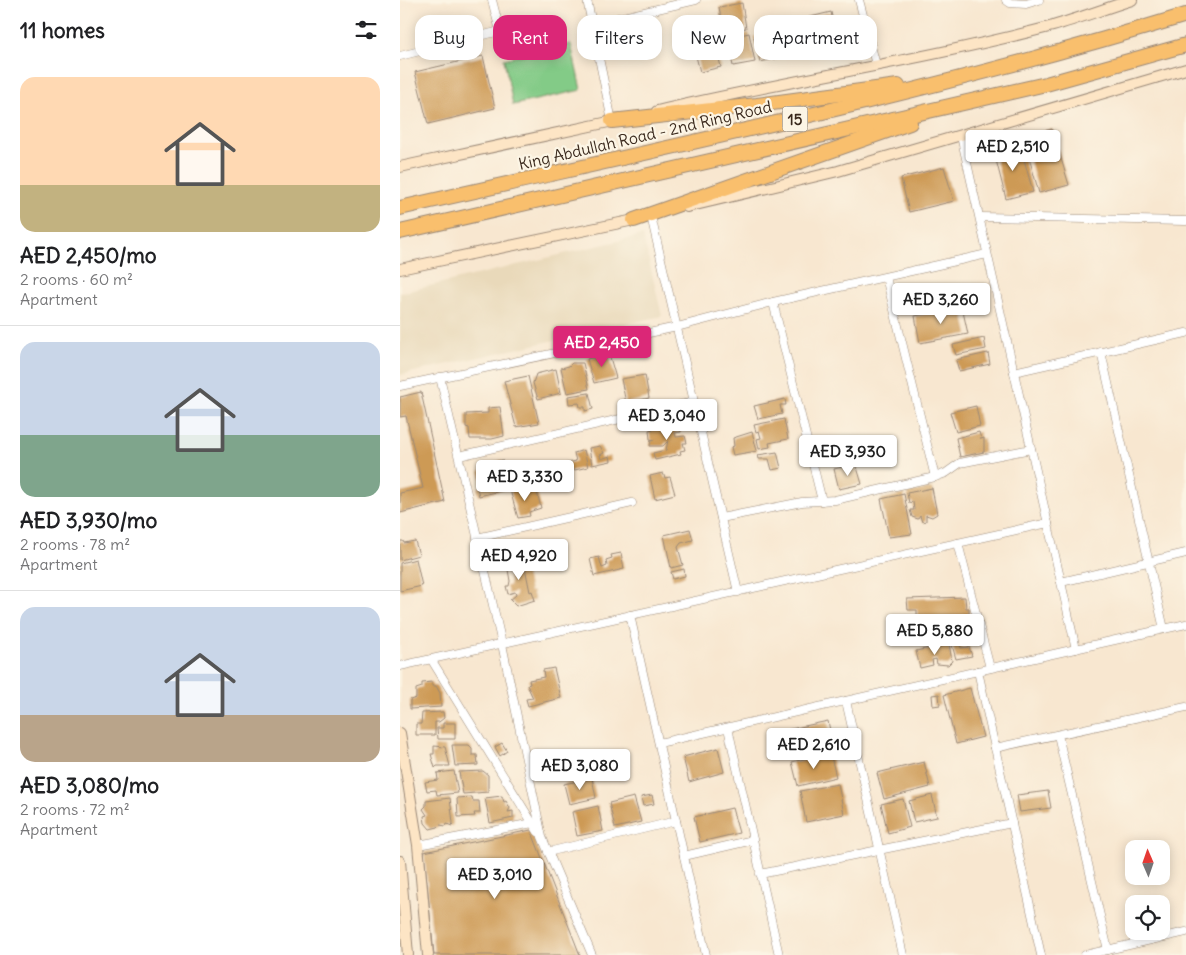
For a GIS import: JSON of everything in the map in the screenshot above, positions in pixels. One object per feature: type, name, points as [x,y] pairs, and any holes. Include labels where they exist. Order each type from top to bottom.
[{"type":"highway","name":"King Abdullah Road - 2nd Ring Road","points":[[400,208],[841,108],[1068,51],[1186,15]]},
{"type":"highway","name":"15","points":[[400,232],[1025,88],[1186,46]]},
{"type":"highway","points":[[612,122],[857,92],[992,70]]},
{"type":"highway","points":[[634,220],[894,128],[1025,88]]},
{"type":"main road","points":[[400,167],[612,122],[741,91],[876,65],[1054,25],[1132,0]]},
{"type":"main road","points":[[400,269],[634,220],[838,171],[1186,69]]},
{"type":"main road","points":[[400,733],[418,845],[428,955]]},
{"type":"main road","points":[[400,861],[408,955]]},
{"type":"street","points":[[400,56],[500,31],[492,0]]},
{"type":"street","points":[[587,0],[591,15]]},
{"type":"street","points":[[632,15],[696,0]]},
{"type":"street","points":[[859,0],[876,65]]},
{"type":"street","points":[[1006,0],[1010,3],[1026,4],[1040,0]]},
{"type":"street","points":[[600,60],[612,122]]},
{"type":"street","points":[[960,136],[980,217],[1076,649]]},
{"type":"street","points":[[651,216],[738,592]]},
{"type":"street","points":[[980,217],[1186,221]]},
{"type":"street","points":[[400,386],[677,327],[773,302],[987,254]]},
{"type":"street","points":[[886,277],[935,477]]},
{"type":"street","points":[[773,302],[822,501]]},
{"type":"street","points":[[1014,372],[1186,333]]},
{"type":"street","points":[[1101,352],[1164,629]]},
{"type":"street","points":[[440,377],[502,644],[542,837],[592,955]]},
{"type":"street","points":[[458,456],[694,402]]},
{"type":"street","points":[[721,518],[835,500],[935,477],[960,463],[1031,449]]},
{"type":"street","points":[[477,538],[632,503]]},
{"type":"street","points":[[400,666],[1048,523]]},
{"type":"street","points":[[958,543],[990,668]]},
{"type":"street","points":[[1061,582],[1186,553]]},
{"type":"street","points":[[630,616],[706,955]]},
{"type":"street","points":[[659,743],[1186,624]]},
{"type":"street","points":[[432,659],[542,837]]},
{"type":"street","points":[[978,671],[1041,955]]},
{"type":"street","points":[[846,701],[903,955]]},
{"type":"street","points":[[995,748],[1186,707]]},
{"type":"street","points":[[728,728],[779,955]]},
{"type":"street","points":[[1058,735],[1108,950]]},
{"type":"street","points":[[548,852],[676,821]]},
{"type":"street","points":[[418,845],[533,823]]},
{"type":"street","points":[[760,874],[1012,823]]},
{"type":"street","points":[[684,856],[753,840]]},
{"type":"street","points":[[1085,955],[1186,932]]},
{"type":"shaded area","points":[[643,235],[662,316],[400,375],[400,293]]},
{"type":"green space","points":[[571,44],[581,90],[513,105],[504,60],[567,60],[567,45]]},
{"type":"building","points":[[742,3],[744,15],[720,15],[719,7]]},
{"type":"building","points":[[831,12],[832,15],[818,15]]},
{"type":"building","points":[[749,33],[755,62],[733,66],[732,60],[744,60],[744,34]]},
{"type":"building","points":[[483,56],[495,108],[428,124],[415,72],[466,60],[483,60]]},
{"type":"building","points":[[697,60],[719,60],[721,67],[700,72]]},
{"type":"building","points":[[1052,129],[1069,185],[1039,193],[1023,136]]},
{"type":"building","points":[[1020,145],[1033,192],[1006,199],[994,152]]},
{"type":"building","points":[[944,167],[954,201],[909,212],[901,178]]},
{"type":"building","points":[[962,307],[968,334],[920,343],[915,316]]},
{"type":"building","points":[[984,338],[986,349],[956,355],[953,345]]},
{"type":"building","points":[[988,353],[990,364],[959,371],[956,360]]},
{"type":"building","points":[[609,354],[616,378],[594,383],[587,359]]},
{"type":"building","points":[[572,363],[583,363],[589,389],[567,393],[561,368]]},
{"type":"building","points":[[556,369],[561,393],[538,399],[533,383],[536,374]]},
{"type":"building","points":[[645,375],[649,398],[626,403],[621,379]]},
{"type":"building","points":[[528,376],[539,423],[516,427],[504,381]]},
{"type":"building","points":[[421,392],[445,502],[400,513],[400,493],[423,488],[406,416],[400,417],[400,397]]},
{"type":"building","points":[[589,393],[593,409],[585,411],[585,407],[580,407],[579,403],[569,404],[568,396]]},
{"type":"building","points":[[785,399],[786,405],[780,405],[782,414],[758,419],[754,406]]},
{"type":"building","points":[[976,406],[980,426],[956,432],[950,412]]},
{"type":"building","points":[[500,407],[504,436],[492,439],[470,439],[469,428],[466,427],[466,414],[488,413],[488,408]]},
{"type":"building","points":[[784,419],[788,439],[769,443],[770,447],[759,449],[757,439],[761,438],[759,431],[756,432],[754,425]]},
{"type":"building","points":[[674,425],[675,428],[680,427],[681,432],[675,433],[676,437],[685,436],[687,443],[683,443],[685,450],[680,451],[681,454],[655,460],[653,453],[666,450],[668,441],[663,446],[650,446],[651,440],[654,440],[650,439],[649,430]]},
{"type":"building","points":[[752,432],[757,451],[733,455],[731,447],[734,446],[733,438]]},
{"type":"building","points":[[979,432],[981,439],[984,438],[984,452],[960,457],[956,438]]},
{"type":"building","points":[[600,446],[604,453],[600,455],[601,459],[610,456],[611,461],[592,465],[589,448]]},
{"type":"building","points":[[584,450],[588,467],[566,472],[564,464],[576,461],[574,453]]},
{"type":"building","points":[[777,452],[781,468],[772,470],[769,459],[759,459],[758,455]]},
{"type":"building","points":[[502,460],[508,489],[479,496],[477,488],[483,486],[479,471],[496,468],[495,462]]},
{"type":"building","points":[[856,464],[862,484],[839,489],[834,469]]},
{"type":"building","points":[[663,473],[665,478],[670,477],[675,494],[655,499],[650,476]]},
{"type":"building","points":[[519,488],[520,492],[536,488],[541,508],[529,512],[530,516],[518,518],[510,490]]},
{"type":"building","points":[[932,488],[937,514],[932,517],[926,515],[926,521],[922,522],[920,516],[918,519],[912,517],[910,510],[914,510],[913,502],[909,503],[907,493]]},
{"type":"building","points":[[904,494],[912,534],[889,537],[881,499]]},
{"type":"building","points":[[690,529],[693,540],[681,543],[678,547],[683,565],[671,568],[664,535]]},
{"type":"building","points":[[400,541],[404,543],[415,541],[419,555],[400,560]]},
{"type":"building","points":[[523,550],[530,592],[532,591],[535,600],[516,606],[510,600],[516,595],[515,592],[508,594],[506,586],[509,586],[510,581],[507,564],[512,561],[517,563],[516,552]]},
{"type":"building","points":[[621,553],[624,569],[594,576],[590,559],[599,557],[602,568],[607,566],[606,560],[612,558],[611,555]]},
{"type":"building","points":[[416,559],[422,586],[400,591],[400,563]]},
{"type":"building","points":[[684,569],[685,576],[673,579],[671,572]]},
{"type":"building","points":[[965,597],[966,608],[969,608],[969,621],[972,620],[972,626],[969,626],[971,639],[918,640],[917,629],[914,628],[913,621],[917,621],[917,610],[908,610],[907,599]]},
{"type":"building","points":[[960,643],[961,648],[969,647],[972,656],[956,659],[952,645]]},
{"type":"building","points":[[949,644],[952,661],[948,665],[937,664],[936,659],[932,660],[933,665],[920,668],[916,651]]},
{"type":"building","points":[[554,668],[561,698],[528,706],[526,699],[533,698],[527,685],[530,684],[529,680],[544,677],[543,670]]},
{"type":"building","points":[[432,682],[432,686],[436,686],[440,693],[441,707],[410,709],[410,700],[416,698],[416,689],[422,687],[422,683]]},
{"type":"building","points":[[970,688],[983,737],[956,744],[944,695]]},
{"type":"building","points":[[939,694],[940,705],[933,706],[932,695]]},
{"type":"building","points":[[443,712],[444,718],[439,722],[435,722],[435,735],[416,735],[416,724],[421,724],[422,713]]},
{"type":"building","points":[[828,721],[833,745],[792,754],[786,730]]},
{"type":"building","points":[[443,723],[455,723],[455,739],[438,739],[437,728],[443,728]]},
{"type":"building","points":[[502,743],[507,751],[500,756],[495,747]]},
{"type":"building","points":[[452,745],[469,745],[472,748],[472,755],[477,755],[478,765],[455,766]]},
{"type":"building","points":[[434,746],[445,747],[450,766],[437,766],[435,768],[431,754],[434,754]]},
{"type":"building","points":[[718,748],[724,772],[689,782],[683,757]]},
{"type":"building","points":[[830,753],[836,777],[798,786],[792,762]]},
{"type":"building","points":[[924,762],[930,787],[884,799],[877,773]]},
{"type":"building","points":[[454,771],[458,793],[437,795],[436,790],[427,791],[425,782],[438,780],[437,773]]},
{"type":"building","points":[[483,771],[488,775],[488,792],[463,794],[459,772]]},
{"type":"building","points":[[592,778],[596,798],[569,804],[564,784]]},
{"type":"building","points":[[838,784],[844,814],[806,822],[800,791]]},
{"type":"building","points":[[1048,791],[1051,808],[1020,812],[1017,795]]},
{"type":"building","points":[[652,795],[654,804],[643,806],[641,797]]},
{"type":"building","points":[[932,795],[937,817],[914,822],[909,801]]},
{"type":"building","points":[[502,796],[504,802],[506,801],[510,808],[508,812],[513,811],[513,818],[490,823],[485,798]]},
{"type":"building","points":[[472,797],[473,801],[479,801],[480,813],[474,813],[475,816],[458,817],[457,798]]},
{"type":"building","points":[[634,797],[641,822],[615,828],[609,803]]},
{"type":"building","points":[[450,798],[452,826],[447,824],[446,826],[440,825],[430,829],[425,823],[424,816],[427,815],[423,809],[426,806],[426,801]]},
{"type":"building","points":[[903,799],[910,827],[888,833],[881,804]]},
{"type":"building","points":[[598,806],[603,831],[577,836],[572,812]]},
{"type":"building","points":[[732,808],[739,833],[700,842],[694,817]]},
{"type":"building","points":[[531,830],[580,955],[434,955],[424,852]]}]
